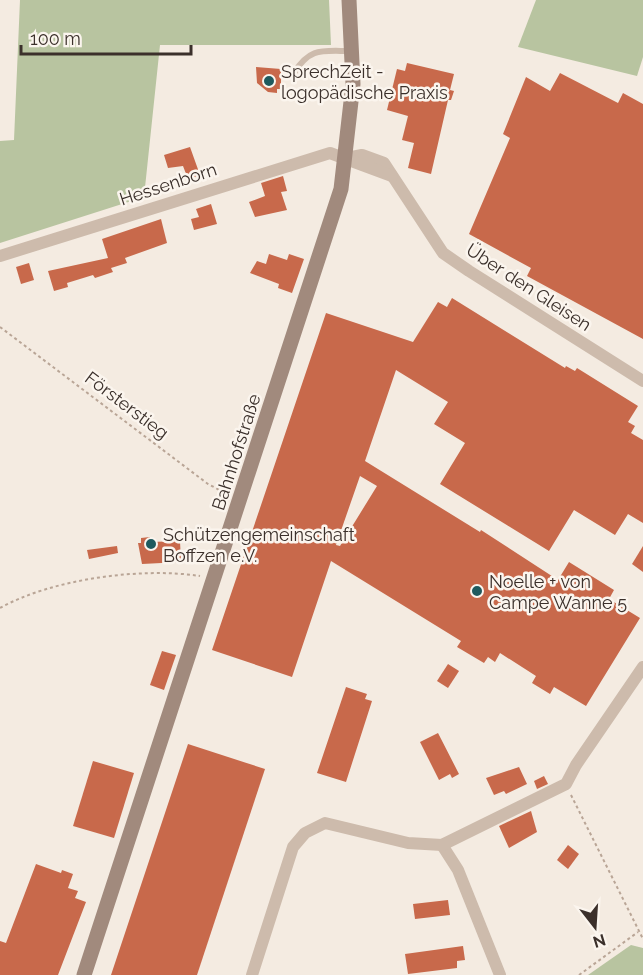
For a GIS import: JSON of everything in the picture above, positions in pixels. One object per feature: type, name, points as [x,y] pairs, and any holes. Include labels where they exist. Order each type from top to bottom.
[{"type":"main road","name":"Bahnhofstraße","points":[[84,975],[327,237],[347,158],[352,115],[353,51],[349,0]]},
{"type":"street","name":"Hessenborn","points":[[0,256],[313,157],[330,153],[347,158]]},
{"type":"street","name":"Über den Gleisen","points":[[347,158],[359,165],[392,176],[443,253],[468,272],[643,381]]},
{"type":"street","points":[[252,975],[293,847],[305,833],[325,823],[408,843],[442,845],[566,784],[576,765],[643,667]]},
{"type":"street","points":[[442,845],[458,870],[500,975]]},
{"type":"lane","points":[[294,73],[303,58],[309,54],[318,51],[353,51]]},
{"type":"path","name":"Försterstieg","points":[[0,327],[208,484],[240,502]]},
{"type":"path","points":[[0,608],[40,590],[86,580],[175,572],[215,578]]},
{"type":"path","points":[[566,784],[579,815],[643,939]]},
{"type":"path","points":[[579,975],[638,932]]},
{"type":"green space","points":[[20,0],[329,0],[331,45],[160,45],[144,197],[0,243],[0,141],[14,140]]},
{"type":"green space","points":[[536,0],[643,0],[643,57],[637,76],[518,47]]},
{"type":"green space","points":[[631,945],[643,948],[643,975],[588,975]]},
{"type":"building","points":[[407,63],[454,74],[450,90],[454,91],[451,100],[448,100],[431,174],[408,168],[414,143],[402,140],[408,116],[387,110],[397,69],[405,71]]},
{"type":"building","name":"SprechZeit - logopädische Praxis","points":[[256,67],[281,69],[281,89],[277,89],[277,93],[268,92],[257,83]]},
{"type":"building","points":[[560,73],[618,103],[623,93],[643,104],[643,339],[527,276],[531,268],[469,234],[510,138],[503,134],[526,77],[550,91]]},
{"type":"building","points":[[190,147],[200,175],[188,179],[183,166],[168,168],[164,155]]},
{"type":"building","points":[[283,176],[287,191],[281,192],[287,210],[255,217],[249,202],[265,196],[261,183]]},
{"type":"building","points":[[211,204],[217,224],[194,230],[191,219],[199,217],[196,209]]},
{"type":"building","points":[[161,219],[167,243],[125,258],[127,263],[111,268],[113,272],[67,283],[68,287],[54,291],[48,271],[108,258],[102,239]]},
{"type":"building","points":[[269,254],[287,260],[289,254],[304,259],[292,293],[278,288],[279,284],[250,273],[257,261],[266,264]]},
{"type":"building","points":[[29,263],[34,280],[21,284],[16,267]]},
{"type":"building","points":[[452,298],[565,368],[566,366],[575,371],[577,368],[638,406],[628,422],[635,426],[631,433],[643,440],[643,523],[628,514],[615,535],[574,510],[549,551],[440,484],[465,443],[434,424],[448,402],[396,370],[365,461],[480,532],[481,530],[558,580],[569,562],[614,590],[609,599],[640,618],[586,706],[554,687],[550,694],[532,683],[536,676],[500,653],[495,662],[488,657],[484,663],[457,647],[461,641],[331,561],[292,677],[212,650],[326,313],[413,342],[438,302],[447,307]],"holes":[[[360,476],[377,486],[340,546],[336,545]]]},
{"type":"building","points":[[150,537],[150,542],[180,541],[181,562],[142,564],[138,543],[141,543],[141,538]]},
{"type":"building","points":[[117,546],[118,553],[89,559],[87,550]]},
{"type":"building","points":[[643,546],[643,572],[632,564]]},
{"type":"building","points":[[162,651],[176,655],[164,690],[150,685]]},
{"type":"building","points":[[448,664],[459,671],[448,688],[437,681]]},
{"type":"building","points":[[346,687],[367,694],[365,699],[372,701],[346,782],[317,773]]},
{"type":"building","points":[[438,733],[459,774],[452,778],[450,774],[439,780],[420,742]]},
{"type":"building","points":[[188,744],[265,769],[197,975],[111,975]]},
{"type":"building","points":[[93,761],[134,773],[114,838],[73,826]]},
{"type":"building","points":[[519,767],[527,784],[506,794],[504,791],[494,795],[486,778]]},
{"type":"building","points":[[544,776],[548,784],[537,789],[534,781]]},
{"type":"building","points":[[531,811],[537,832],[509,848],[499,826]]},
{"type":"building","points":[[568,845],[579,854],[568,869],[557,860]]},
{"type":"building","points":[[36,864],[61,873],[62,870],[73,874],[68,888],[78,891],[75,898],[86,902],[58,975],[0,975],[0,941],[6,943]]},
{"type":"building","points":[[448,900],[450,915],[415,919],[413,904]]},
{"type":"building","points":[[463,946],[465,960],[457,961],[457,968],[408,974],[405,954]]},
{"type":"place","name":"SprechZeit - logopädische Praxis","points":[[269,81]]},
{"type":"place","name":"Schützengemeinschaft Boffzen e.V.","points":[[151,544]]},
{"type":"place","name":"Noelle + von Campe Wanne 5","points":[[477,591]]}]
